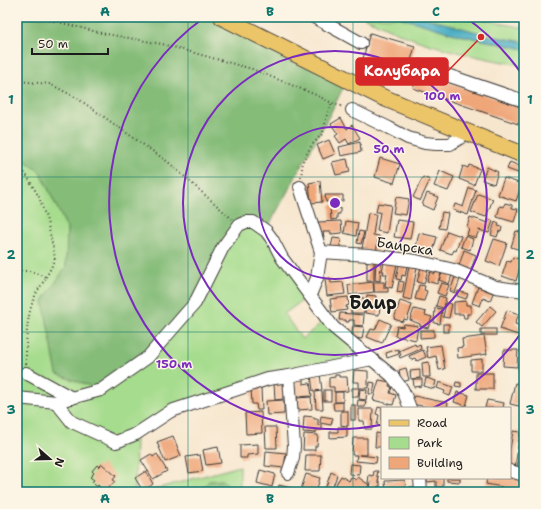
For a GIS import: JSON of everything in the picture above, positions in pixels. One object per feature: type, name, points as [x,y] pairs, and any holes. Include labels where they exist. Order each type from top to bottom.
[{"type":"main road","points":[[222,17],[382,97],[524,155]]},
{"type":"street","points":[[314,17],[361,43]]},
{"type":"street","points":[[420,66],[524,101]]},
{"type":"street","points":[[352,110],[408,138],[425,143],[450,144],[460,138],[464,131]]},
{"type":"street","points":[[300,187],[321,252],[317,278],[310,295]]},
{"type":"street","points":[[17,398],[56,402],[101,390],[148,357],[195,303],[223,247],[239,225],[246,222],[253,222],[266,231],[282,258],[333,327],[392,376],[405,395],[410,407]]},
{"type":"street","name":"Баирска","points":[[321,252],[416,260],[454,270],[496,287],[524,291]]},
{"type":"street","points":[[56,402],[72,422],[116,442],[136,434],[171,411],[268,379],[372,359]]},
{"type":"street","points":[[26,373],[72,398]]},
{"type":"street","points":[[288,473],[293,458],[294,446],[289,376]]},
{"type":"street","points":[[511,471],[524,475]]},
{"type":"street","points":[[420,479],[420,492]]},
{"type":"path","points":[[38,17],[100,33],[162,44],[252,69],[352,110]]},
{"type":"path","points":[[17,81],[50,84],[78,98],[168,162],[239,225]]},
{"type":"path","points":[[300,187],[303,160],[311,146],[323,133],[332,103]]},
{"type":"path","points":[[17,163],[27,176],[39,197],[47,221],[55,258],[35,296],[30,312],[26,351]]},
{"type":"path","points":[[17,187],[21,169]]},
{"type":"path","points":[[17,270],[30,271],[46,277]]},
{"type":"green space","points":[[17,17],[222,17],[347,80],[266,231],[239,225],[195,303],[148,357],[101,390],[57,374],[43,301],[66,267],[67,228],[40,172],[17,154]]},
{"type":"green space","points":[[363,17],[399,17],[455,34],[524,49],[524,66],[470,55],[429,44],[403,35]]},
{"type":"green space","points":[[422,17],[475,17],[524,28],[524,42],[491,36]]},
{"type":"green space","points":[[17,154],[40,172],[67,228],[66,267],[43,301],[239,225],[253,222],[310,295],[284,314],[302,339],[327,318],[372,359],[349,363],[171,411],[136,434],[135,492],[17,492]]},
{"type":"green space","points":[[240,466],[240,492],[144,492]]},
{"type":"green space","points":[[222,480],[227,485],[226,492],[198,492],[209,481]]},
{"type":"green space","points":[[17,483],[26,489],[34,492],[17,492]]},
{"type":"water","points":[[399,17],[422,17],[491,36],[524,42],[524,49],[455,34]]},
{"type":"building","points":[[370,33],[415,46],[407,75],[362,62]]},
{"type":"building","points":[[418,72],[524,108],[524,126],[413,88]]},
{"type":"building","points":[[341,118],[347,129],[352,125],[360,138],[349,144],[346,139],[340,143],[335,136],[338,134],[331,124]]},
{"type":"building","points":[[329,140],[335,154],[323,159],[317,145]]},
{"type":"building","points":[[360,142],[361,152],[341,156],[339,147]]},
{"type":"building","points":[[380,158],[400,164],[394,183],[375,177]]},
{"type":"building","points":[[347,159],[350,172],[336,175],[332,162]]},
{"type":"building","points":[[510,162],[524,168],[521,174],[507,169]]},
{"type":"building","points":[[469,165],[480,169],[474,185],[459,179],[463,166],[468,168]]},
{"type":"building","points":[[487,167],[498,172],[494,184],[482,180]]},
{"type":"building","points":[[440,171],[454,177],[448,191],[434,186]]},
{"type":"building","points":[[423,177],[430,180],[420,201],[413,197]]},
{"type":"building","points":[[504,178],[522,184],[516,201],[498,195]]},
{"type":"building","points":[[320,181],[322,202],[311,203],[309,183]]},
{"type":"building","points":[[469,188],[476,190],[468,215],[453,210],[455,204],[463,207]]},
{"type":"building","points":[[427,193],[438,197],[433,210],[422,205]]},
{"type":"building","points":[[478,194],[493,199],[486,217],[471,212]]},
{"type":"building","points":[[325,195],[343,195],[343,201],[326,202]]},
{"type":"building","points":[[396,197],[409,199],[406,215],[393,213]]},
{"type":"building","points":[[378,203],[391,205],[387,233],[377,231],[380,212],[376,212]]},
{"type":"building","points":[[505,203],[512,205],[512,208],[518,209],[514,222],[497,217],[500,206],[504,207]]},
{"type":"building","points":[[335,204],[336,209],[340,208],[340,214],[337,214],[337,219],[331,220],[330,205]]},
{"type":"building","points":[[522,204],[524,205],[524,213],[520,212]]},
{"type":"building","points":[[442,212],[448,213],[445,229],[439,228]]},
{"type":"building","points":[[368,213],[376,214],[373,235],[379,236],[376,252],[362,249]]},
{"type":"building","points":[[470,217],[488,223],[489,219],[493,221],[489,233],[479,230],[476,238],[467,235],[469,228],[467,227]]},
{"type":"building","points":[[397,220],[413,222],[410,239],[394,237]]},
{"type":"building","points":[[341,221],[342,233],[331,234],[331,232],[323,232],[324,237],[319,238],[318,222]]},
{"type":"building","points":[[346,221],[358,223],[356,236],[344,233]]},
{"type":"building","points":[[495,222],[499,224],[498,226],[502,227],[501,232],[499,231],[497,237],[491,235]]},
{"type":"building","points":[[359,231],[364,232],[361,244],[357,243]]},
{"type":"building","points":[[447,231],[461,236],[456,251],[454,250],[452,254],[440,250]]},
{"type":"building","points":[[516,231],[524,233],[524,251],[511,247]]},
{"type":"building","points":[[419,233],[437,237],[432,255],[415,251]]},
{"type":"building","points":[[465,236],[473,239],[470,250],[461,247]]},
{"type":"building","points":[[333,238],[341,239],[340,248],[331,247]]},
{"type":"building","points":[[494,239],[507,243],[499,266],[486,261]]},
{"type":"building","points":[[464,250],[476,255],[471,270],[459,266]]},
{"type":"building","points":[[513,257],[522,260],[516,281],[502,276],[507,261],[511,262]]},
{"type":"building","points":[[376,260],[381,260],[380,281],[375,280]]},
{"type":"building","points":[[367,261],[374,261],[374,281],[367,281]]},
{"type":"building","points":[[384,262],[397,264],[392,288],[385,286],[387,274],[383,274],[384,271],[382,271]]},
{"type":"building","points":[[399,265],[407,266],[405,276],[402,275],[401,280],[396,279]]},
{"type":"building","points":[[409,266],[417,267],[411,300],[403,298]]},
{"type":"building","points":[[421,267],[428,269],[424,284],[417,282]]},
{"type":"building","points":[[435,269],[442,271],[437,284],[427,281],[430,272],[434,274]]},
{"type":"building","points":[[443,271],[452,275],[449,284],[439,280]]},
{"type":"building","points":[[455,277],[460,279],[455,293],[450,291]]},
{"type":"building","points":[[330,278],[331,283],[343,282],[345,294],[327,296],[325,279]]},
{"type":"building","points":[[399,281],[404,282],[402,293],[397,292]]},
{"type":"building","points":[[373,282],[374,292],[349,295],[348,285]]},
{"type":"building","points":[[374,282],[384,282],[384,288],[388,288],[388,292],[374,292]]},
{"type":"building","points":[[441,283],[449,285],[445,296],[437,293]]},
{"type":"building","points":[[419,285],[425,286],[424,290],[427,291],[424,301],[415,299]]},
{"type":"building","points":[[478,287],[493,293],[490,301],[483,298],[480,306],[472,303]]},
{"type":"building","points":[[458,291],[468,294],[466,299],[457,296]]},
{"type":"building","points":[[367,295],[376,296],[375,306],[380,306],[379,315],[365,313]]},
{"type":"building","points":[[439,296],[446,298],[444,308],[436,306]]},
{"type":"building","points":[[348,297],[349,305],[346,306],[347,310],[332,312],[330,299]]},
{"type":"building","points":[[357,298],[364,298],[364,313],[351,313],[351,306],[357,306]]},
{"type":"building","points":[[400,301],[412,305],[407,320],[404,319],[403,322],[394,319]]},
{"type":"building","points":[[466,301],[466,305],[471,305],[471,314],[467,314],[467,318],[464,318],[463,314],[454,314],[454,302]]},
{"type":"building","points":[[446,303],[452,304],[449,318],[443,317]]},
{"type":"building","points":[[490,306],[496,311],[482,327],[476,322]]},
{"type":"building","points":[[435,308],[442,309],[440,324],[434,323]]},
{"type":"building","points":[[414,309],[426,312],[425,315],[432,317],[428,328],[420,326],[420,324],[410,320]]},
{"type":"building","points":[[507,310],[519,314],[515,324],[521,326],[518,335],[500,329]]},
{"type":"building","points":[[340,313],[364,315],[363,326],[354,325],[354,320],[349,320],[349,322],[346,322],[346,320],[339,320]]},
{"type":"building","points":[[380,319],[391,324],[382,343],[367,337],[371,329],[375,330]]},
{"type":"building","points":[[404,324],[418,326],[416,340],[395,336],[397,326],[403,327]]},
{"type":"building","points":[[443,324],[449,324],[449,332],[443,332]]},
{"type":"building","points":[[353,326],[364,327],[362,339],[355,338],[352,333]]},
{"type":"building","points":[[481,329],[496,329],[496,335],[481,335]]},
{"type":"building","points":[[420,330],[434,330],[434,337],[420,338]]},
{"type":"building","points":[[484,336],[487,354],[458,358],[457,348],[463,347],[462,339]]},
{"type":"building","points":[[524,336],[524,353],[520,352]]},
{"type":"building","points":[[415,344],[416,346],[420,344],[421,349],[400,358],[399,356],[401,355],[399,351]]},
{"type":"building","points":[[441,345],[445,369],[439,370],[436,356],[428,358],[426,347]]},
{"type":"building","points":[[398,349],[399,354],[387,358],[386,353]]},
{"type":"building","points":[[423,350],[426,357],[417,361],[415,358],[411,360],[409,356]]},
{"type":"building","points":[[504,350],[518,350],[517,367],[503,366]]},
{"type":"building","points":[[522,354],[524,355],[524,371],[519,370]]},
{"type":"building","points":[[482,359],[482,371],[471,371],[471,360]]},
{"type":"building","points":[[429,362],[430,377],[423,377],[422,363]]},
{"type":"building","points":[[406,368],[409,380],[401,382],[399,370]]},
{"type":"building","points":[[354,370],[368,371],[368,388],[359,388],[359,382],[353,382]]},
{"type":"building","points":[[420,370],[420,378],[411,379],[410,371]]},
{"type":"building","points":[[476,373],[493,373],[493,389],[476,389]]},
{"type":"building","points":[[320,374],[322,390],[313,391],[311,375]]},
{"type":"building","points":[[335,375],[339,375],[339,377],[347,377],[348,391],[334,392],[334,387],[329,387],[329,378],[335,377]]},
{"type":"building","points":[[426,378],[436,381],[434,389],[424,386]]},
{"type":"building","points":[[303,379],[303,384],[310,383],[312,396],[297,397],[295,380]]},
{"type":"building","points":[[413,379],[422,379],[422,386],[414,387]]},
{"type":"building","points":[[379,380],[390,382],[389,386],[392,387],[390,393],[396,395],[393,405],[373,400]]},
{"type":"building","points":[[370,382],[375,383],[373,394],[369,394]]},
{"type":"building","points":[[439,382],[453,387],[450,396],[444,394],[445,391],[437,388]]},
{"type":"building","points":[[456,382],[461,383],[461,387],[455,386]]},
{"type":"building","points":[[274,383],[282,383],[283,399],[275,400]]},
{"type":"building","points":[[515,383],[524,385],[523,407],[510,404]]},
{"type":"building","points":[[251,388],[261,388],[262,410],[257,410],[256,404],[252,404]]},
{"type":"building","points":[[352,388],[359,388],[358,397],[352,397]]},
{"type":"building","points":[[360,389],[367,390],[366,400],[359,399]]},
{"type":"building","points":[[324,390],[331,390],[331,401],[324,401]]},
{"type":"building","points":[[322,391],[323,409],[316,409],[315,392]]},
{"type":"building","points":[[335,392],[343,392],[343,402],[335,402]]},
{"type":"building","points":[[457,392],[469,395],[466,406],[454,402]]},
{"type":"building","points":[[414,396],[448,403],[447,407],[427,407],[412,404]]},
{"type":"building","points":[[311,397],[312,409],[298,410],[297,398]]},
{"type":"building","points":[[284,400],[284,414],[267,415],[266,401]]},
{"type":"building","points":[[358,400],[366,401],[365,407],[357,407]]},
{"type":"building","points":[[487,400],[504,403],[503,407],[485,407]]},
{"type":"building","points":[[343,402],[343,410],[334,410],[333,403]]},
{"type":"building","points":[[351,405],[355,405],[355,420],[351,420]]},
{"type":"building","points":[[378,407],[381,408],[381,427],[377,425],[379,415],[376,414]]},
{"type":"building","points":[[359,409],[373,409],[372,429],[365,429],[364,421],[359,421]]},
{"type":"building","points":[[341,411],[348,411],[348,426],[341,425]]},
{"type":"building","points":[[261,412],[262,433],[246,434],[245,413]]},
{"type":"building","points":[[304,416],[318,419],[318,425],[322,425],[322,430],[316,430],[316,433],[303,432]]},
{"type":"building","points":[[321,416],[333,418],[331,425],[320,423]]},
{"type":"building","points":[[265,427],[276,427],[277,448],[266,448]]},
{"type":"building","points":[[338,427],[347,427],[347,437],[330,438],[330,432],[338,432]]},
{"type":"building","points":[[513,431],[520,432],[515,468],[511,467],[511,444]]},
{"type":"building","points":[[376,433],[381,434],[381,447],[375,447]]},
{"type":"building","points":[[304,434],[318,435],[315,450],[303,450]]},
{"type":"building","points":[[173,436],[181,456],[165,462],[157,442]]},
{"type":"building","points":[[524,436],[524,447],[520,446]]},
{"type":"building","points":[[353,438],[367,438],[367,455],[359,455],[377,457],[376,463],[356,461],[357,455],[352,455]]},
{"type":"building","points":[[258,444],[258,454],[247,455],[247,458],[240,458],[240,445]]},
{"type":"building","points":[[218,447],[221,463],[206,465],[203,450]]},
{"type":"building","points":[[266,451],[286,453],[284,468],[265,466]]},
{"type":"building","points":[[151,454],[153,457],[157,454],[167,471],[153,479],[141,460]]},
{"type":"building","points":[[200,455],[203,471],[189,473],[186,457]]},
{"type":"building","points":[[306,455],[321,455],[320,471],[305,471]]},
{"type":"building","points":[[520,456],[524,457],[524,470],[516,469]]},
{"type":"building","points":[[102,464],[116,476],[113,480],[115,481],[105,492],[98,485],[97,487],[92,482],[94,480],[90,477],[94,473],[92,471],[97,465],[99,467]]},
{"type":"building","points":[[350,464],[360,465],[359,475],[349,474]]},
{"type":"building","points":[[260,470],[275,474],[272,487],[257,483]]},
{"type":"building","points":[[146,471],[153,484],[143,491],[135,478]]},
{"type":"building","points":[[374,471],[378,471],[378,482],[380,482],[380,487],[378,486],[377,489],[370,488],[371,483],[368,483],[369,475],[373,476]]},
{"type":"building","points":[[331,472],[337,475],[331,492],[324,492]]},
{"type":"building","points":[[306,474],[320,478],[316,492],[301,489]]},
{"type":"building","points":[[341,476],[349,481],[351,477],[356,480],[358,477],[369,485],[366,491],[368,492],[348,492],[336,484]]},
{"type":"building","points":[[511,476],[524,478],[523,492],[501,492],[502,487],[486,484],[487,479],[511,479]]},
{"type":"building","points":[[427,479],[443,479],[443,487],[436,487],[436,481],[427,482]]},
{"type":"building","points":[[447,479],[460,479],[460,482],[447,481]]},
{"type":"building","points":[[405,480],[406,492],[386,492],[385,481]]},
{"type":"building","points":[[279,485],[290,488],[289,492],[277,492]]},
{"type":"building","points":[[410,487],[416,487],[416,492],[410,492]]},
{"type":"building","points":[[445,488],[445,492],[429,492],[429,490]]},
{"type":"place","name":"Колубара","points":[[481,37]]},
{"type":"district","name":"Баир","points":[[373,303]]}]
